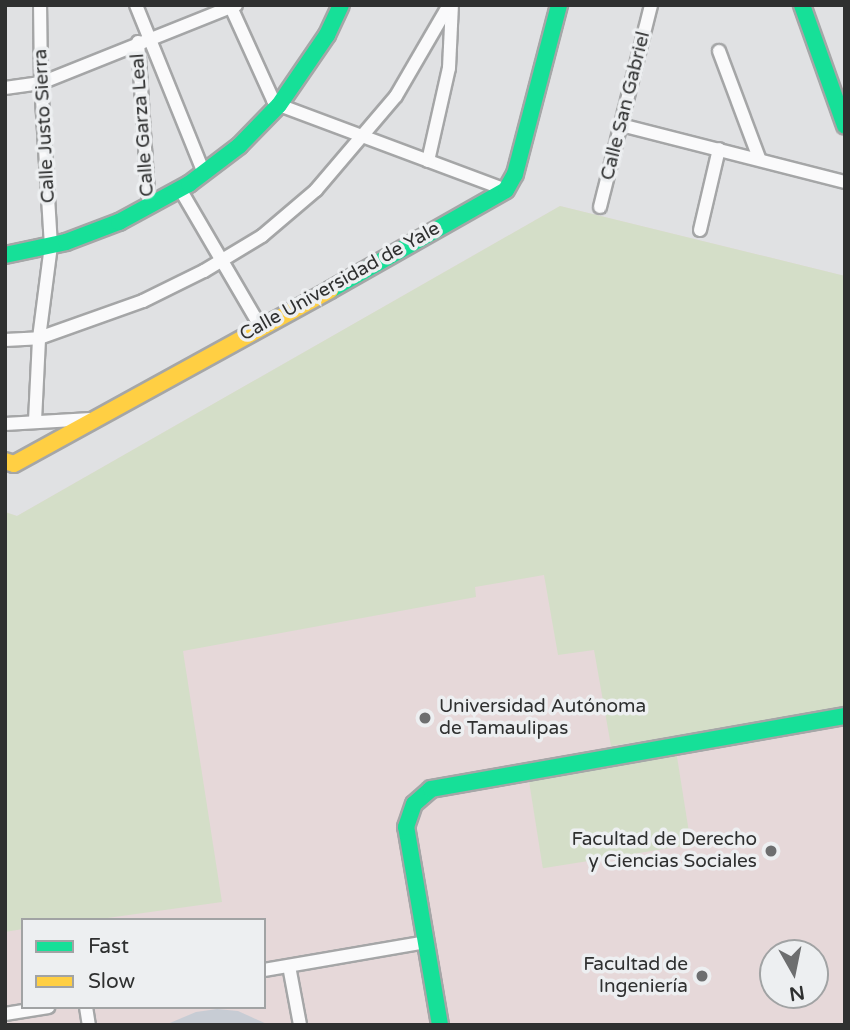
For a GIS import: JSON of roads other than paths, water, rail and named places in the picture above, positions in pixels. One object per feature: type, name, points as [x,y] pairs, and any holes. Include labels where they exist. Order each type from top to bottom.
[{"type":"street","name":"Calle Justo Sierra","points":[[35,421],[39,338],[51,246],[41,83],[40,5]]},
{"type":"street","points":[[136,5],[143,40],[204,173]]},
{"type":"street","points":[[5,255],[51,246],[119,222],[204,173],[239,146],[279,105],[327,35],[341,5]]},
{"type":"street","points":[[5,340],[39,338],[142,301],[262,236],[316,190],[396,96],[451,5]]},
{"type":"street","points":[[428,161],[449,68],[451,5]]},
{"type":"street","points":[[5,88],[41,83],[232,6],[273,100],[279,105],[506,190],[515,174],[559,5]]},
{"type":"street","name":"Calle San Gabriel","points":[[600,207],[651,5]]},
{"type":"street","points":[[802,5],[845,126]]},
{"type":"street","name":"Calle Garza Leal","points":[[143,40],[149,207]]},
{"type":"street","points":[[719,51],[759,158]]},
{"type":"street","points":[[621,125],[845,182]]},
{"type":"street","points":[[701,230],[719,149]]},
{"type":"street","points":[[180,189],[260,326]]},
{"type":"street","name":"Calle Universidad de Yale","points":[[5,461],[14,464],[506,190]]},
{"type":"street","points":[[5,424],[95,419]]},
{"type":"street","points":[[440,1025],[406,827],[414,804],[431,789],[845,716]]},
{"type":"street","points":[[266,970],[426,942]]},
{"type":"street","points":[[289,966],[300,1025]]},
{"type":"street","points":[[5,1014],[36,1009]]},
{"type":"place","name":"Universidad Autónoma de Tamaulipas","points":[[425,718]]},
{"type":"place","name":"Facultad de Derecho y Ciencias Sociales","points":[[771,851]]},
{"type":"place","name":"Facultad de Ingeniería","points":[[702,976]]}]
